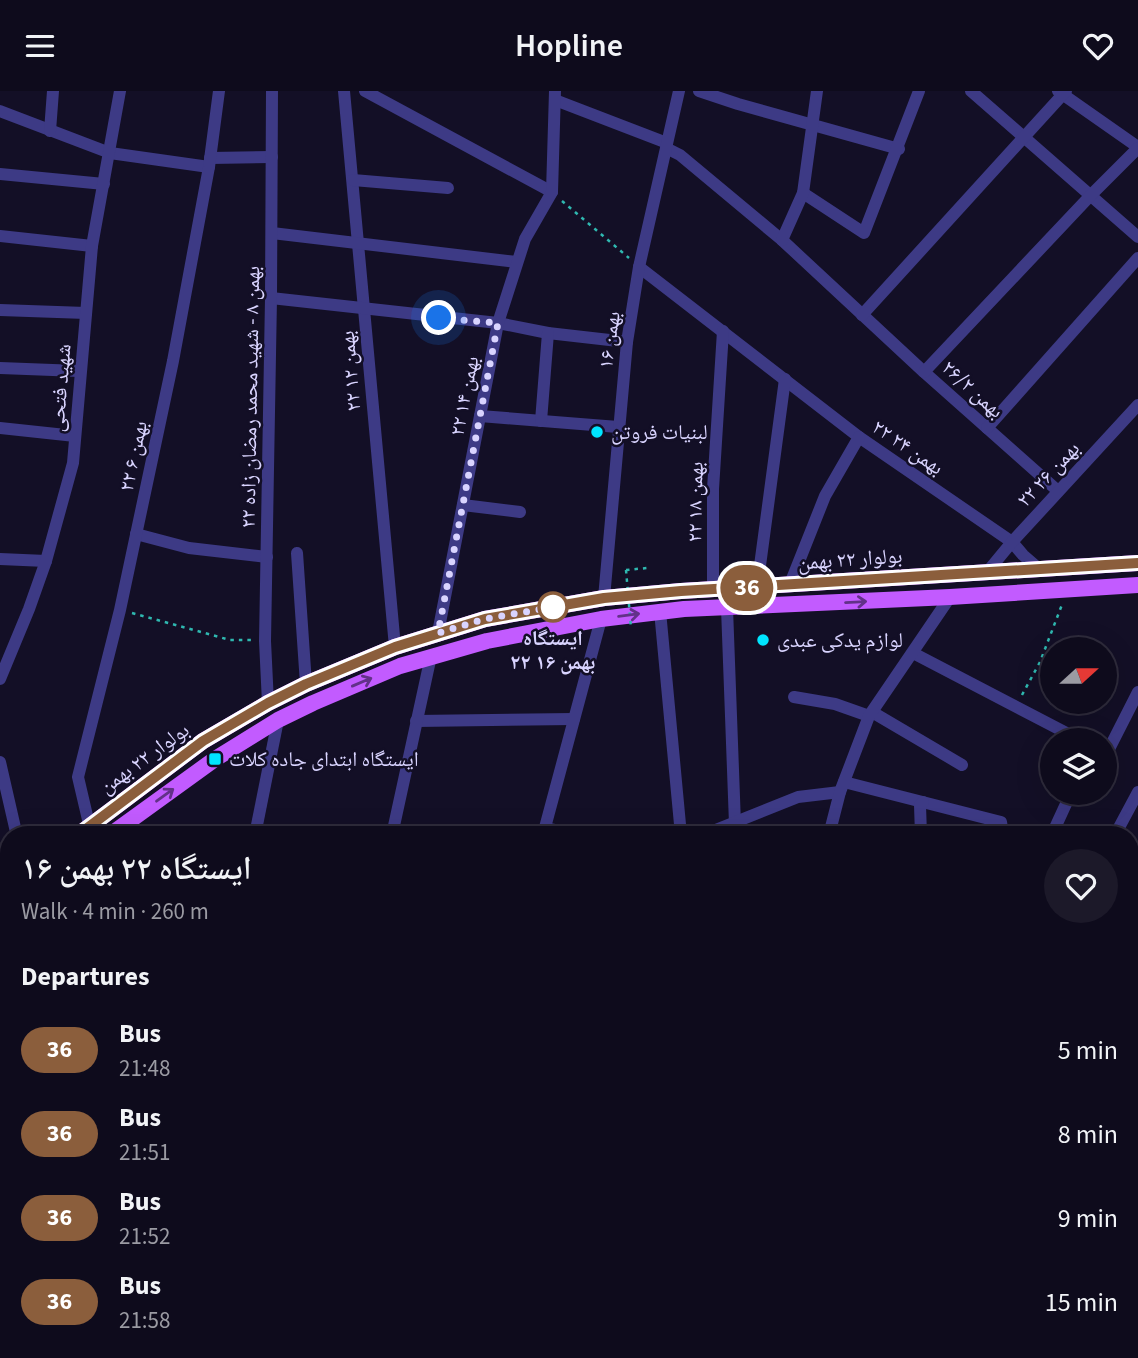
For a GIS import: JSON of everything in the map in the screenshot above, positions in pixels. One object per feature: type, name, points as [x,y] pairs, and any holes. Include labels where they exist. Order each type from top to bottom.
[{"type":"main road","name":"بولوار ۲۲ بهمن","points":[[89,826],[203,741],[268,703],[395,647],[485,619],[604,598],[1138,563]]},
{"type":"main road","name":"بولوار ۲۲ بهمن","points":[[122,826],[215,759],[278,720],[388,671],[487,641],[601,619],[660,611],[1138,585]]},
{"type":"street","points":[[50,131],[53,91]]},
{"type":"street","name":"شهید فتحی","points":[[0,679],[46,561],[73,463],[92,246],[120,91]]},
{"type":"street","name":"۲۲ بهمن ۶","points":[[84,826],[78,777],[120,610],[173,361],[210,162],[219,91]]},
{"type":"street","name":"۲۲ بهمن ۸ - شهید محمد رمضان زاده","points":[[268,703],[265,641],[272,91]]},
{"type":"street","name":"۲۲ بهمن ۱۲","points":[[344,91],[395,647]]},
{"type":"street","points":[[365,91],[552,192]]},
{"type":"street","name":"بهمن ۱۶","points":[[604,598],[627,342],[639,267],[679,91]]},
{"type":"street","points":[[699,91],[899,149]]},
{"type":"street","points":[[782,240],[803,193],[817,91]]},
{"type":"street","points":[[803,193],[864,233],[899,149],[919,91]]},
{"type":"street","points":[[971,91],[1138,237]]},
{"type":"street","points":[[862,315],[1024,138],[1062,92],[1138,147],[925,372]]},
{"type":"street","name":"۲۲ بهمن ۱۴","points":[[438,633],[498,323],[525,239],[552,192],[552,95]]},
{"type":"street","name":"بهمن ۲۶/۲","points":[[552,95],[666,146],[680,155],[782,240],[1058,491]]},
{"type":"street","points":[[0,111],[110,153],[210,162],[272,157]]},
{"type":"street","points":[[0,174],[104,184]]},
{"type":"street","points":[[352,180],[448,188]]},
{"type":"street","points":[[272,233],[517,262]]},
{"type":"street","points":[[0,236],[92,246]]},
{"type":"street","points":[[987,428],[1138,258]]},
{"type":"street","name":"۲۲ بهمن ۲۴","points":[[639,267],[859,437],[1012,542]]},
{"type":"street","points":[[271,298],[364,306],[627,342]]},
{"type":"street","points":[[0,310],[86,313]]},
{"type":"street","name":"۲۲ بهمن ۱۸","points":[[713,590],[713,489],[720,342],[723,331]]},
{"type":"street","points":[[541,421],[548,333]]},
{"type":"street","points":[[0,368],[79,371]]},
{"type":"street","points":[[757,588],[785,379]]},
{"type":"street","name":"۲۲ بهمن ۲۶","points":[[988,571],[1138,405]]},
{"type":"street","points":[[480,416],[618,427]]},
{"type":"street","points":[[0,428],[75,436]]},
{"type":"street","points":[[790,584],[825,496],[859,437]]},
{"type":"street","points":[[463,505],[520,512]]},
{"type":"street","points":[[136,534],[189,548],[267,557]]},
{"type":"street","points":[[1012,542],[1038,568]]},
{"type":"street","points":[[296,553],[306,684]]},
{"type":"street","points":[[0,559],[46,561]]},
{"type":"street","points":[[831,826],[842,787],[870,714],[950,597]]},
{"type":"street","points":[[727,608],[735,824]]},
{"type":"street","points":[[660,611],[680,826]]},
{"type":"street","points":[[544,826],[601,619]]},
{"type":"street","points":[[913,653],[1056,728]]},
{"type":"street","points":[[394,826],[432,656]]},
{"type":"street","points":[[1117,730],[1138,692]]},
{"type":"street","points":[[794,697],[835,703],[870,714],[962,765]]},
{"type":"street","points":[[416,721],[574,719]]},
{"type":"street","points":[[257,826],[278,720]]},
{"type":"street","points":[[0,762],[16,826]]},
{"type":"street","points":[[732,826],[798,797],[842,787],[923,802],[1001,822],[1002,826]]},
{"type":"street","points":[[1120,826],[1138,792]]},
{"type":"street","points":[[921,826],[920,805],[923,802]]},
{"type":"street","points":[[1056,826],[1065,805]]},
{"type":"path","points":[[552,192],[639,267]]},
{"type":"path","points":[[631,628],[626,570],[647,568]]},
{"type":"path","points":[[1015,707],[1040,662],[1068,589]]},
{"type":"path","points":[[120,610],[230,640],[265,641]]},
{"type":"bus line","name":"36","points":[[87,826],[203,741],[268,703],[395,647],[485,619],[604,598],[681,591],[1138,563]]},
{"type":"place","name":"لبنیات فروتن","points":[[597,432]]},
{"type":"place","name":"ایستگاه ۲۲ بهمن ۱۶","points":[[553,607]]},
{"type":"place","name":"لوازم یدکی عبدی","points":[[763,640]]},
{"type":"place","name":"ایستگاه ابتدای جاده کلات","points":[[215,759]]},
{"type":"route","points":[[439,318],[498,323],[438,633],[485,619],[553,607]]}]
